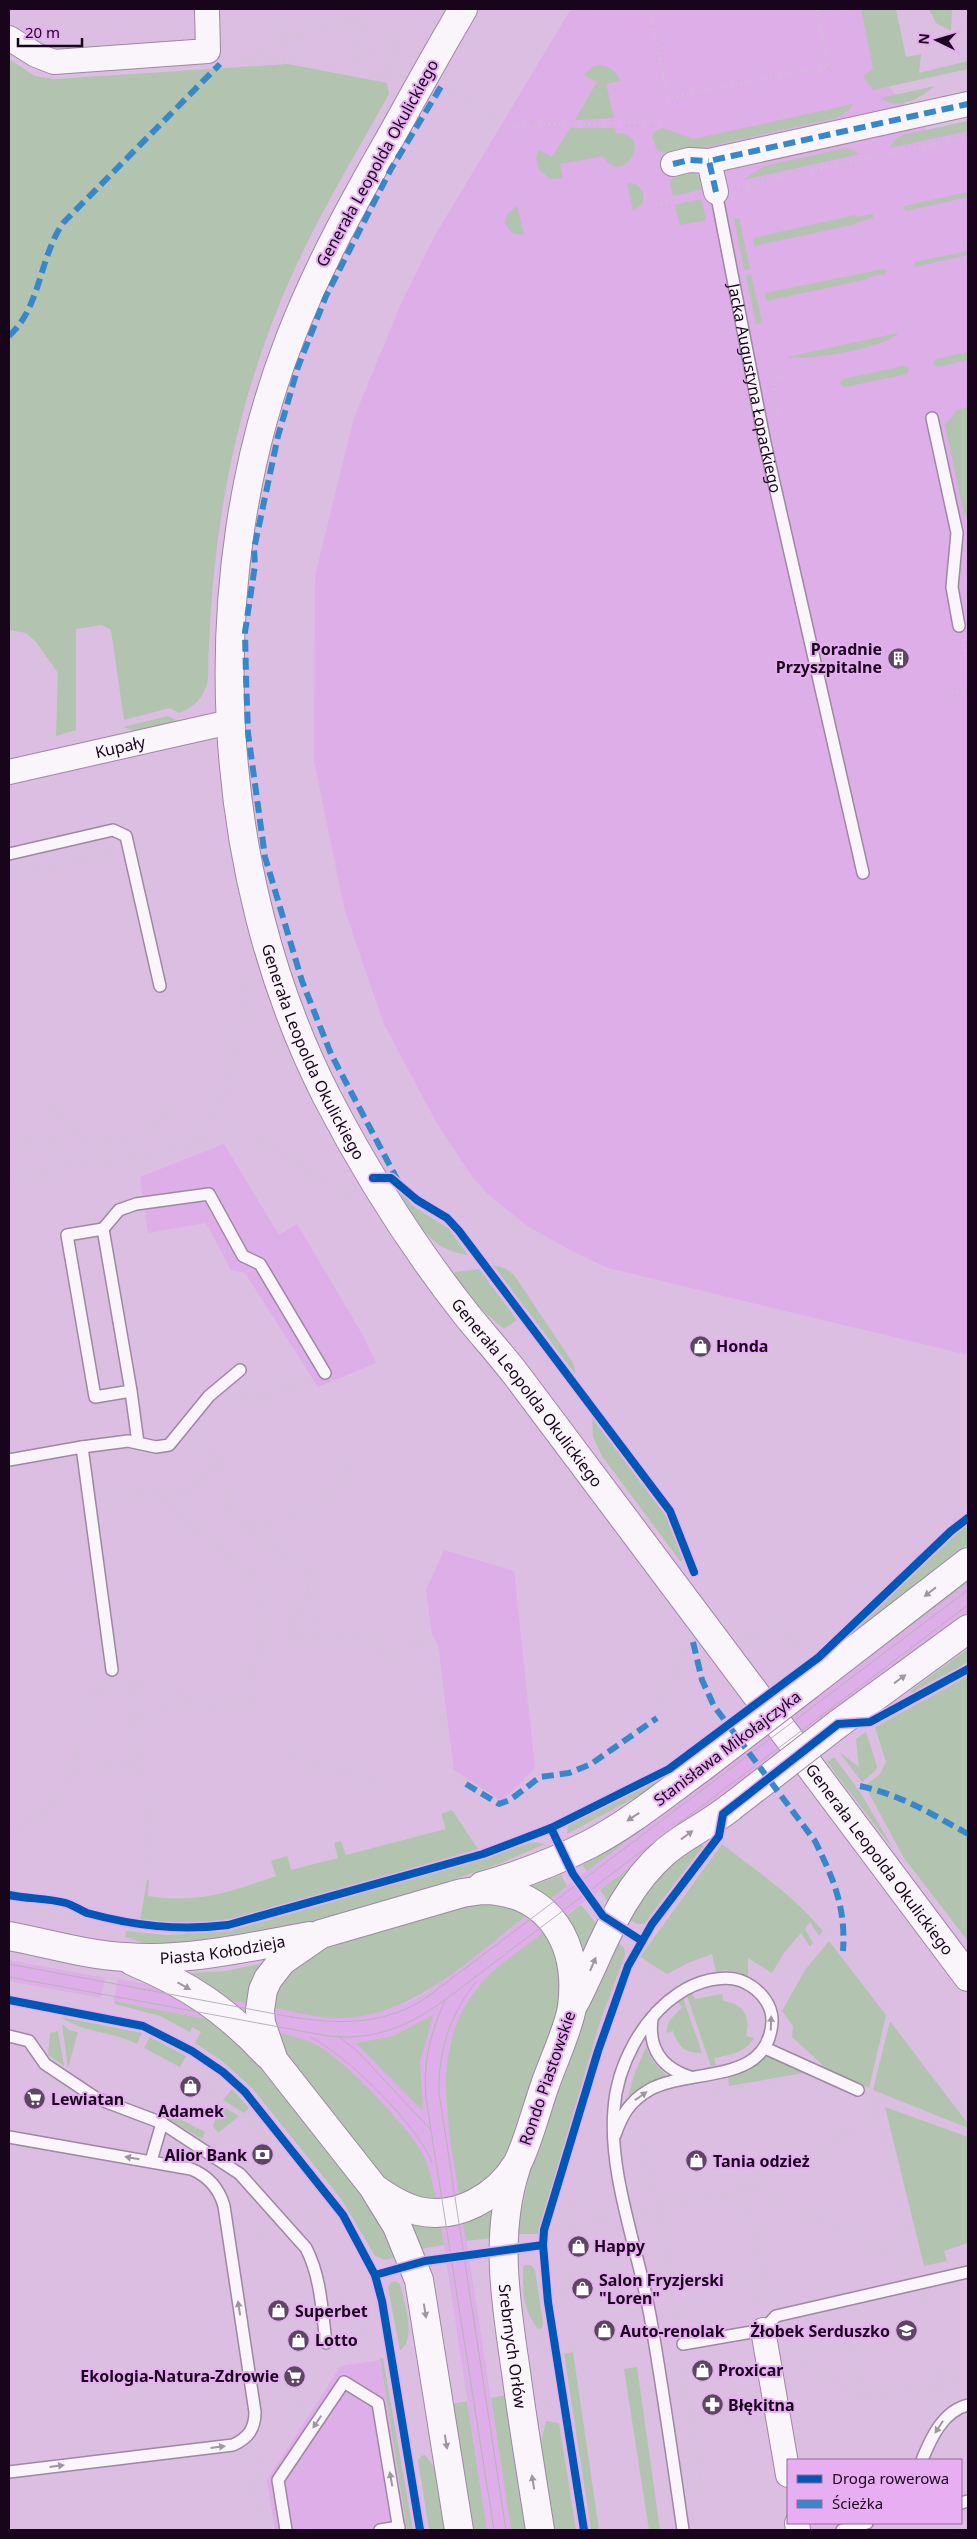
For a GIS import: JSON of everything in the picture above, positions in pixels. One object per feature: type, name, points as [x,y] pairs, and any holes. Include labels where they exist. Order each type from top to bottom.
[{"type":"street","points":[[9,38],[36,55],[54,62],[208,51],[207,9]]},
{"type":"street","name":"Generała Leopolda Okulickiego","points":[[463,9],[337,232],[303,304],[273,386],[254,458],[237,549],[232,612],[230,722],[248,864],[274,965],[303,1044],[328,1100],[373,1178],[405,1228],[466,1314],[518,1378],[968,1977]]},
{"type":"street","points":[[673,164],[689,160],[709,161],[968,104]]},
{"type":"street","name":"Jacka Augustyna Łopackiego","points":[[709,161],[716,192]]},
{"type":"street","name":"Kupały","points":[[9,772],[230,722]]},
{"type":"street","name":"Stanisława Mikołajczyka","points":[[462,1893],[549,1864],[590,1844],[641,1812],[968,1562]]},
{"type":"street","points":[[572,2008],[612,1922],[642,1875],[666,1851],[685,1837],[724,1819],[838,1724],[968,1629]]},
{"type":"street","name":"Rondo Piastowskie","points":[[492,1890],[513,1894],[531,1902],[552,1920],[569,1948],[572,2008],[517,2163],[490,2194],[480,2201],[456,2210],[417,2211],[397,2203],[374,2188],[274,2061],[261,2023],[260,2010],[263,1990],[268,1979],[282,1961],[321,1934],[462,1893],[492,1890]]},
{"type":"street","name":"Piasta Kołodzieja","points":[[9,1936],[124,1957],[168,1957],[212,1953],[321,1934]]},
{"type":"street","name":"Piasta Kołodzieja","points":[[124,1957],[158,1972],[210,2001],[232,2018],[274,2061]]},
{"type":"street","name":"Srebrnych Orłów","points":[[517,2163],[509,2193],[504,2226],[504,2280],[540,2530]]},
{"type":"street","points":[[374,2188],[397,2226],[419,2280],[459,2530]]},
{"type":"street","points":[[766,2326],[787,2468]]},
{"type":"lane","name":"Jacka Augustyna Łopackiego","points":[[716,192],[766,443],[863,873]]},
{"type":"lane","points":[[932,418],[957,534],[952,587],[959,626]]},
{"type":"lane","points":[[956,557],[968,560]]},
{"type":"lane","points":[[9,854],[113,830],[126,836],[160,986]]},
{"type":"lane","points":[[131,1392],[95,1397],[67,1235],[103,1229],[119,1210],[136,1204],[209,1194],[243,1256],[260,1264],[325,1373]]},
{"type":"lane","points":[[103,1229],[138,1443]]},
{"type":"lane","points":[[9,1460],[128,1441],[156,1447],[169,1445],[209,1396],[240,1370]]},
{"type":"lane","points":[[82,1447],[112,1670]]},
{"type":"lane","points":[[618,2138],[614,2111],[619,2082],[635,2042],[653,2017],[673,1997],[694,1985],[716,1980],[738,1980],[759,1992],[769,2007],[772,2025],[765,2048],[752,2061],[743,2066],[664,2084],[636,2098],[622,2115],[618,2138],[616,2165],[651,2320],[683,2530]]},
{"type":"lane","points":[[653,2017],[650,2035],[660,2059],[672,2070],[690,2077]]},
{"type":"lane","points":[[9,2036],[29,2041],[45,2064],[96,2098],[162,2123],[240,2174],[281,2218],[306,2248],[313,2261],[326,2343]]},
{"type":"lane","points":[[765,2048],[858,2090]]},
{"type":"lane","points":[[151,2161],[162,2123]]},
{"type":"lane","points":[[9,2138],[151,2161],[200,2173],[210,2180],[222,2197],[255,2412],[252,2430],[241,2442],[233,2445],[9,2472]]},
{"type":"lane","points":[[680,2346],[766,2326],[845,2300],[968,2272]]},
{"type":"lane","points":[[286,2530],[278,2480],[344,2382],[378,2403],[399,2529],[380,2530]]},
{"type":"lane","points":[[925,2458],[945,2419],[958,2409],[968,2405]]},
{"type":"lane","points":[[842,2530],[863,2524]]},
{"type":"path","points":[[276,9],[288,35],[284,60]]},
{"type":"path","points":[[650,9],[668,98],[828,66],[817,9]]},
{"type":"path","points":[[244,62],[280,38],[288,35],[359,20],[362,25],[352,52],[353,58],[360,59],[388,41],[394,42],[396,45],[384,78]]},
{"type":"path","points":[[208,51],[220,64],[284,60],[384,78],[398,84]]},
{"type":"path","points":[[452,92],[514,128],[547,124],[662,122]]},
{"type":"path","points":[[656,204],[968,137]]},
{"type":"path","points":[[775,395],[772,378],[784,376]]},
{"type":"path","points":[[959,626],[968,669]]},
{"type":"path","points":[[9,632],[24,635],[34,642],[56,673],[54,740]]},
{"type":"path","points":[[947,693],[968,689]]},
{"type":"path","points":[[9,877],[129,848]]},
{"type":"path","points":[[9,1184],[32,1172],[192,1147],[215,1111],[230,1082],[247,970],[253,959]]},
{"type":"path","points":[[48,1101],[65,1126],[72,1132],[90,1140],[101,1141],[123,1140],[135,1136],[148,1129],[174,1106]]},
{"type":"path","points":[[196,1141],[229,1135],[255,1136],[366,1209]]},
{"type":"path","points":[[9,1152],[20,1141],[53,1137],[57,1168]]},
{"type":"path","points":[[220,1405],[311,1383],[306,1375]]},
{"type":"path","points":[[181,1430],[220,1458],[228,1512],[307,1571],[318,1641]]},
{"type":"path","points":[[89,1501],[144,1492],[161,1496],[192,1489],[220,1458]]},
{"type":"path","points":[[244,1524],[275,1522],[310,1508],[330,1490],[356,1459]]},
{"type":"path","points":[[161,1496],[193,1529],[256,1576],[264,1640],[250,1669],[247,1690],[248,1703]]},
{"type":"path","points":[[309,1588],[288,1635],[318,1641],[370,1634],[381,1651],[433,1644],[448,1765],[466,1784]]},
{"type":"path","points":[[738,1639],[774,1630],[780,1631],[813,1654]]},
{"type":"path","points":[[670,1769],[654,1728],[664,1697],[688,1640]]},
{"type":"path","points":[[112,1670],[127,1668],[151,1837],[136,1925]]},
{"type":"path","points":[[9,1836],[51,1805],[76,1770],[81,1701],[87,1693],[162,1679],[173,1685],[190,1701]]},
{"type":"path","points":[[134,1721],[163,1708],[190,1701],[216,1705],[258,1702]]},
{"type":"path","points":[[860,1786],[881,1767],[881,1761],[871,1730]]},
{"type":"path","points":[[284,1754],[390,1784]]},
{"type":"path","points":[[76,1770],[140,1761]]},
{"type":"path","points":[[448,1799],[483,1854]]},
{"type":"path","points":[[724,1819],[814,1913],[968,2118]]},
{"type":"path","points":[[13,1896],[30,1897]]},
{"type":"path","points":[[13,1896],[27,1907],[69,1915],[84,1912]]},
{"type":"path","points":[[68,1904],[84,1912]]},
{"type":"path","points":[[824,1940],[829,1933]]},
{"type":"path","points":[[632,1958],[661,1976]]},
{"type":"path","points":[[684,1997],[710,2067]]},
{"type":"path","points":[[18,2012],[20,2002]]},
{"type":"path","points":[[58,2009],[65,2062]]},
{"type":"path","points":[[869,2095],[889,2012]]},
{"type":"path","points":[[60,2020],[71,2028],[120,2039],[203,2082],[219,2100],[245,2116],[264,2139]]},
{"type":"path","points":[[140,2048],[149,2029]]},
{"type":"path","points":[[182,2071],[192,2051]]},
{"type":"path","points":[[203,2082],[213,2064]]},
{"type":"path","points":[[715,2091],[819,2072]]},
{"type":"path","points":[[203,2150],[221,2092],[234,2081]]},
{"type":"path","points":[[714,2086],[718,2097]]},
{"type":"path","points":[[858,2090],[968,2132]]},
{"type":"path","points":[[875,2098],[929,2319]]},
{"type":"path","points":[[245,2116],[257,2106]]},
{"type":"path","points":[[752,2189],[755,2184],[880,2115]]},
{"type":"path","points":[[257,2144],[276,2129]]},
{"type":"path","points":[[543,2244],[618,2138],[643,2148],[660,2208],[703,2494]]},
{"type":"path","points":[[732,2156],[743,2190],[766,2326]]},
{"type":"path","points":[[634,2213],[752,2189],[916,2265]]},
{"type":"path","points":[[281,2218],[343,2215]]},
{"type":"path","points":[[553,2230],[620,2216]]},
{"type":"path","points":[[246,2240],[271,2236]]},
{"type":"path","points":[[544,2266],[553,2271],[556,2281],[555,2292]]},
{"type":"path","points":[[570,2270],[569,2279],[574,2290]]},
{"type":"path","points":[[749,2278],[766,2326],[866,2397],[942,2384],[968,2374]]},
{"type":"path","points":[[556,2281],[569,2279]]},
{"type":"path","points":[[547,2294],[568,2290]]},
{"type":"path","points":[[559,2307],[558,2302],[573,2299]]},
{"type":"path","points":[[845,2300],[866,2397]]},
{"type":"path","points":[[359,2336],[382,2301]]},
{"type":"path","points":[[323,2324],[371,2317]]},
{"type":"path","points":[[555,2348],[644,2336]]},
{"type":"path","points":[[545,2338],[554,2337]]},
{"type":"path","points":[[390,2356],[404,2354]]},
{"type":"path","points":[[938,2369],[947,2402]]},
{"type":"path","points":[[275,2385],[295,2381],[298,2399],[305,2412]]},
{"type":"path","points":[[555,2404],[564,2402]]},
{"type":"path","points":[[408,2456],[415,2447]]},
{"type":"shaded area","points":[[571,9],[861,9],[873,69],[927,130],[968,121],[968,1355],[608,1268],[527,1226],[487,1193],[471,1175],[436,1122],[383,1022],[344,907],[314,760],[315,576],[354,418],[400,306],[434,237]]},
{"type":"shaded area","points":[[224,1144],[279,1235],[297,1224],[361,1332],[376,1363],[318,1387],[245,1273],[231,1270],[206,1223],[148,1233],[140,1177]]},
{"type":"shaded area","points":[[444,1550],[514,1571],[535,1768],[502,1801],[454,1770],[438,1645],[432,1634],[426,1590]]},
{"type":"shaded area","points":[[968,1583],[968,1612],[544,1932],[477,1988],[466,2006],[449,2044],[446,2108],[511,2530],[487,2530],[441,2226],[429,2170],[414,2141],[349,2071],[322,2048],[276,2032],[114,2001],[118,1979],[327,2017],[370,2015],[411,2001],[424,1994]],"holes":[[[432,2016],[420,2062],[423,2110],[356,2043],[393,2036]]]},
{"type":"shaded area","points":[[9,1960],[105,1978],[101,1998],[9,1981]]},
{"type":"shaded area","points":[[380,2360],[406,2530],[275,2530],[267,2480],[341,2366]]},
{"type":"green space","points":[[861,9],[896,9],[906,57],[921,54],[919,73],[968,61],[968,69],[873,90],[863,76],[873,69]]},
{"type":"green space","points":[[929,9],[952,9],[951,31],[936,23]]},
{"type":"green space","points":[[9,59],[35,76],[55,79],[288,64],[387,83],[389,94],[326,206],[303,252],[272,323],[255,372],[240,422],[220,524],[214,575],[207,686],[198,701],[184,711],[179,713],[170,708],[124,720],[111,630],[102,625],[76,629],[76,730],[56,736],[58,673],[36,642],[26,633],[9,630]]},
{"type":"green space","points":[[600,65],[613,70],[620,81],[606,84],[614,118],[575,120],[597,82],[584,75],[592,67]]},
{"type":"green space","points":[[935,86],[909,102],[887,102],[880,98]]},
{"type":"green space","points":[[853,104],[849,110],[836,118],[673,154],[658,151],[652,138],[654,132],[663,128],[693,139]]},
{"type":"green space","points":[[968,121],[968,131],[889,148],[895,140],[903,135]]},
{"type":"green space","points":[[570,128],[615,128],[616,133],[628,136],[634,142],[635,149],[632,157],[626,163],[619,166],[611,165],[603,156],[560,164],[563,178],[551,179],[539,170],[536,157],[539,150],[552,157]]},
{"type":"green space","points":[[847,148],[860,154],[743,180],[764,166]]},
{"type":"green space","points":[[688,169],[702,179],[704,189],[673,196],[670,184],[675,171]]},
{"type":"green space","points":[[627,183],[636,184],[643,192],[643,203],[633,211]]},
{"type":"green space","points":[[968,192],[968,197],[905,211],[904,206]]},
{"type":"green space","points":[[701,199],[706,220],[680,225],[675,205]]},
{"type":"green space","points":[[517,206],[524,235],[512,233],[505,223],[508,213]]},
{"type":"green space","points":[[873,214],[873,218],[857,222],[856,224],[754,246],[753,238],[855,215],[856,217]]},
{"type":"green space","points":[[739,218],[750,269],[744,270],[734,219]]},
{"type":"green space","points":[[968,251],[968,255],[915,267],[914,262]]},
{"type":"green space","points":[[884,269],[887,271],[885,274],[868,277],[868,279],[766,301],[765,293]]},
{"type":"green space","points":[[751,274],[762,323],[756,324],[746,276]]},
{"type":"green space","points":[[898,333],[879,343],[845,352],[810,357],[787,357]]},
{"type":"green space","points":[[968,352],[968,360],[938,367],[933,364],[936,359]]},
{"type":"green space","points":[[903,366],[909,368],[907,374],[845,387],[840,384],[843,379]]},
{"type":"green space","points":[[968,407],[968,517],[964,514],[945,425],[957,410]]},
{"type":"green space","points":[[168,716],[178,721],[137,732],[123,727]]},
{"type":"green space","points":[[393,1182],[413,1206],[448,1228],[468,1255],[454,1252],[432,1239],[415,1218]]},
{"type":"green space","points":[[493,1265],[505,1268],[514,1275],[573,1363],[576,1375]]},
{"type":"green space","points":[[479,1269],[517,1320],[504,1329],[475,1304],[454,1276],[455,1272]]},
{"type":"green space","points":[[592,1418],[665,1515],[683,1560],[680,1561],[602,1456],[593,1437]]},
{"type":"green space","points":[[965,1526],[968,1532],[968,1544],[857,1631],[856,1629]]},
{"type":"green space","points":[[968,1576],[968,1583],[849,1671]]},
{"type":"green space","points":[[968,1649],[968,1662],[911,1693],[910,1691]]},
{"type":"green space","points":[[968,1676],[968,1941],[904,1858],[865,1786],[880,1774],[886,1762],[875,1727]]},
{"type":"green space","points":[[866,1732],[877,1766],[876,1770],[862,1782],[839,1752],[859,1767],[856,1739]]},
{"type":"green space","points":[[834,1757],[860,1792],[894,1850],[827,1762]]},
{"type":"green space","points":[[706,1779],[708,1780],[587,1871],[582,1865],[636,1832]]},
{"type":"green space","points":[[655,1782],[657,1784],[651,1789],[567,1834],[568,1825]]},
{"type":"green space","points":[[721,1798],[612,1908],[600,1890]]},
{"type":"green space","points":[[452,1810],[478,1849],[244,1917],[192,1924],[140,1921],[147,1880],[149,1880],[148,1896],[182,1898],[213,1895],[276,1876],[271,1861],[287,1856],[291,1870],[338,1858],[334,1843],[341,1841],[346,1855],[446,1829],[441,1814]]},
{"type":"green space","points":[[533,1842],[545,1844],[499,1864],[429,1888],[256,1939],[153,1946],[125,1937],[126,1931],[167,1935],[230,1931],[461,1865]]},
{"type":"green space","points":[[722,1844],[788,1896],[823,1931],[819,1936],[810,1922],[805,1929],[813,1943],[810,1947],[801,1933],[784,1953],[772,1973],[748,1958],[748,1976],[726,1970],[716,1972],[712,1954],[688,1963],[667,1974],[640,1957]]},
{"type":"green space","points":[[704,1845],[644,1924],[637,1924],[625,1917],[637,1899],[687,1846]]},
{"type":"green space","points":[[561,1875],[567,1886],[550,1899],[529,1887]]},
{"type":"green space","points":[[481,1903],[507,1906],[526,1916],[463,1966],[417,1996],[393,2007],[368,2015],[342,2018],[316,2016],[274,2008],[276,1992],[286,1976],[318,1949],[458,1907]]},
{"type":"green space","points":[[581,1905],[600,1928],[584,1970],[580,1939],[566,1916]]},
{"type":"green space","points":[[544,1932],[555,1952],[560,1970],[561,1989],[557,2012],[506,2156],[487,2180],[468,2192],[459,2195],[447,2115],[447,2063],[452,2037],[462,2012],[484,1981]]},
{"type":"green space","points":[[614,1938],[624,1948],[625,1955],[599,2025],[538,2234],[517,2234],[530,2169],[587,2006]]},
{"type":"green space","points":[[829,1941],[886,2015],[869,2088],[827,2069],[792,2037],[793,2026],[782,2011],[805,1970]]},
{"type":"green space","points":[[260,1964],[252,1978],[247,2003],[227,2000],[190,1973],[225,1971]]},
{"type":"green space","points":[[692,1993],[695,1999],[722,1994],[723,2001],[736,2004],[746,2017],[746,2036],[754,2038],[742,2050],[714,2058],[716,2065],[711,2066],[687,1996]]},
{"type":"green space","points":[[683,1998],[702,2053],[691,2052],[683,2048],[677,2041],[673,2031],[666,2033],[669,2021],[682,2007],[678,2002]]},
{"type":"green space","points":[[114,2001],[216,2021],[258,2064],[357,2188],[378,2220],[396,2257],[386,2260],[375,2256],[342,2200],[252,2088],[222,2061],[195,2043],[201,2032],[192,2027],[190,2032],[160,2016],[115,2004]]},
{"type":"green space","points":[[433,2015],[420,2062],[423,2111],[356,2043],[393,2036]]},
{"type":"green space","points":[[61,2017],[142,2033],[137,2044],[79,2026]]},
{"type":"green space","points":[[890,2021],[968,2124],[968,2128],[873,2090]]},
{"type":"green space","points":[[62,2024],[69,2030],[78,2032],[68,2068]]},
{"type":"green space","points":[[58,2031],[64,2066],[48,2055],[50,2033]]},
{"type":"green space","points":[[276,2032],[306,2041],[323,2049],[376,2096],[413,2139],[424,2156],[436,2198],[418,2197],[404,2192],[377,2172],[290,2063]]},
{"type":"green space","points":[[150,2037],[186,2056],[180,2067],[144,2048]]},
{"type":"green space","points":[[646,2047],[653,2062],[667,2076],[644,2085],[628,2097],[634,2075]]},
{"type":"green space","points":[[767,2056],[809,2072],[729,2086],[728,2076],[750,2070]]},
{"type":"green space","points":[[232,2089],[249,2108],[244,2113],[223,2100]]},
{"type":"green space","points":[[220,2105],[239,2116],[218,2133],[213,2126]]},
{"type":"green space","points":[[885,2107],[968,2137],[968,2243],[944,2251],[947,2261],[924,2266]]},
{"type":"green space","points":[[168,2113],[205,2132],[202,2139],[166,2118]]},
{"type":"green space","points":[[493,2209],[491,2238],[466,2241],[463,2223]]},
{"type":"green space","points":[[408,2222],[441,2226],[444,2245],[420,2249]]},
{"type":"green space","points":[[531,2265],[535,2270],[543,2323],[542,2328],[538,2329],[529,2314],[524,2300],[523,2267]]},
{"type":"green space","points":[[395,2281],[400,2284],[409,2329],[405,2345],[400,2350],[388,2288],[390,2283]]},
{"type":"green space","points":[[573,2352],[599,2530],[591,2530],[564,2354]]},
{"type":"green space","points":[[380,2358],[383,2358],[413,2530],[407,2530]]},
{"type":"green space","points":[[637,2367],[660,2530],[649,2530],[624,2369]]},
{"type":"green space","points":[[507,2395],[528,2530],[511,2530],[491,2398]]},
{"type":"green space","points":[[467,2401],[487,2530],[471,2530],[452,2404]]},
{"type":"green space","points":[[546,2421],[559,2423],[576,2530],[554,2530],[541,2442]]},
{"type":"green space","points":[[425,2455],[435,2468],[446,2530],[429,2530],[418,2460],[421,2456]]},
{"type":"tram line","points":[[291,2017],[342,2022],[375,2019],[391,2015],[423,2000],[968,1590]]},
{"type":"tram line","points":[[9,1977],[328,2036],[361,2036],[391,2030],[419,2017],[446,1999],[968,1605]]},
{"type":"tram line","points":[[9,1964],[297,2018]]},
{"type":"tram line","points":[[476,1982],[459,2007],[447,2034],[441,2062],[439,2093],[506,2530]]},
{"type":"tram line","points":[[445,2001],[435,2025],[429,2048],[425,2085],[426,2098],[494,2530]]},
{"type":"tram line","points":[[338,2036],[357,2051],[431,2130]]},
{"type":"tram line","points":[[310,2037],[325,2045],[342,2058],[379,2092],[412,2130],[432,2162]]},
{"type":"marked path","points":[[9,336],[28,311],[49,251],[63,223],[220,64]]},
{"type":"marked path","points":[[398,1181],[331,1054],[302,981],[265,857],[248,733],[245,632],[255,565],[254,549],[278,436],[298,367],[326,296],[391,169],[442,85]]},
{"type":"marked path","points":[[716,192],[709,161],[968,104]]},
{"type":"marked path","points":[[673,164],[689,160],[709,161]]},
{"type":"marked path","points":[[693,1642],[702,1680],[714,1706],[815,1841],[837,1894],[843,1921],[843,1951]]},
{"type":"marked path","points":[[466,1784],[499,1804],[510,1800],[540,1777],[569,1773],[591,1764],[657,1718]]},
{"type":"marked path","points":[[860,1786],[903,1800],[968,1834]]},
{"type":"cycle path","points":[[373,1178],[391,1178],[417,1200],[447,1218],[459,1231],[670,1511],[694,1572]]},
{"type":"cycle path","points":[[9,1895],[59,1901],[87,1913],[140,1924],[175,1927],[228,1925],[483,1854],[551,1828],[669,1769],[819,1657],[951,1531],[968,1518]]},
{"type":"cycle path","points":[[584,2530],[548,2302],[543,2245],[544,2230],[598,2051],[628,1966],[652,1924],[719,1836],[723,1814],[838,1724],[870,1722],[968,1669]]},
{"type":"cycle path","points":[[551,1828],[573,1874],[603,1916],[642,1941]]},
{"type":"cycle path","points":[[9,2000],[143,2026],[192,2051],[223,2072],[245,2092],[343,2215],[375,2275],[382,2301],[420,2530]]},
{"type":"cycle path","points":[[375,2275],[425,2261],[543,2245]]},
{"type":"place","name":"Poradnie Przyszpitalne","points":[[898,658]]},
{"type":"place","name":"Honda","points":[[700,1346]]},
{"type":"place","name":"Adamek","points":[[191,2087]]},
{"type":"place","name":"Lewiatan","points":[[35,2099]]},
{"type":"place","name":"Alior Bank","points":[[263,2155]]},
{"type":"place","name":"Tania odzież","points":[[697,2161]]},
{"type":"place","name":"Happy","points":[[578,2246]]},
{"type":"place","name":"Salon Fryzjerski \"Loren\"","points":[[583,2289]]},
{"type":"place","name":"Superbet","points":[[279,2311]]},
{"type":"place","name":"Auto-renolak","points":[[604,2331]]},
{"type":"place","name":"Żłobek Serduszko","points":[[906,2331]]},
{"type":"place","name":"Lotto","points":[[299,2340]]},
{"type":"place","name":"Proxicar","points":[[702,2370]]},
{"type":"place","name":"Ekologia-Natura-Zdrowie","points":[[295,2376]]},
{"type":"place","name":"Błękitna","points":[[712,2405]]}]
